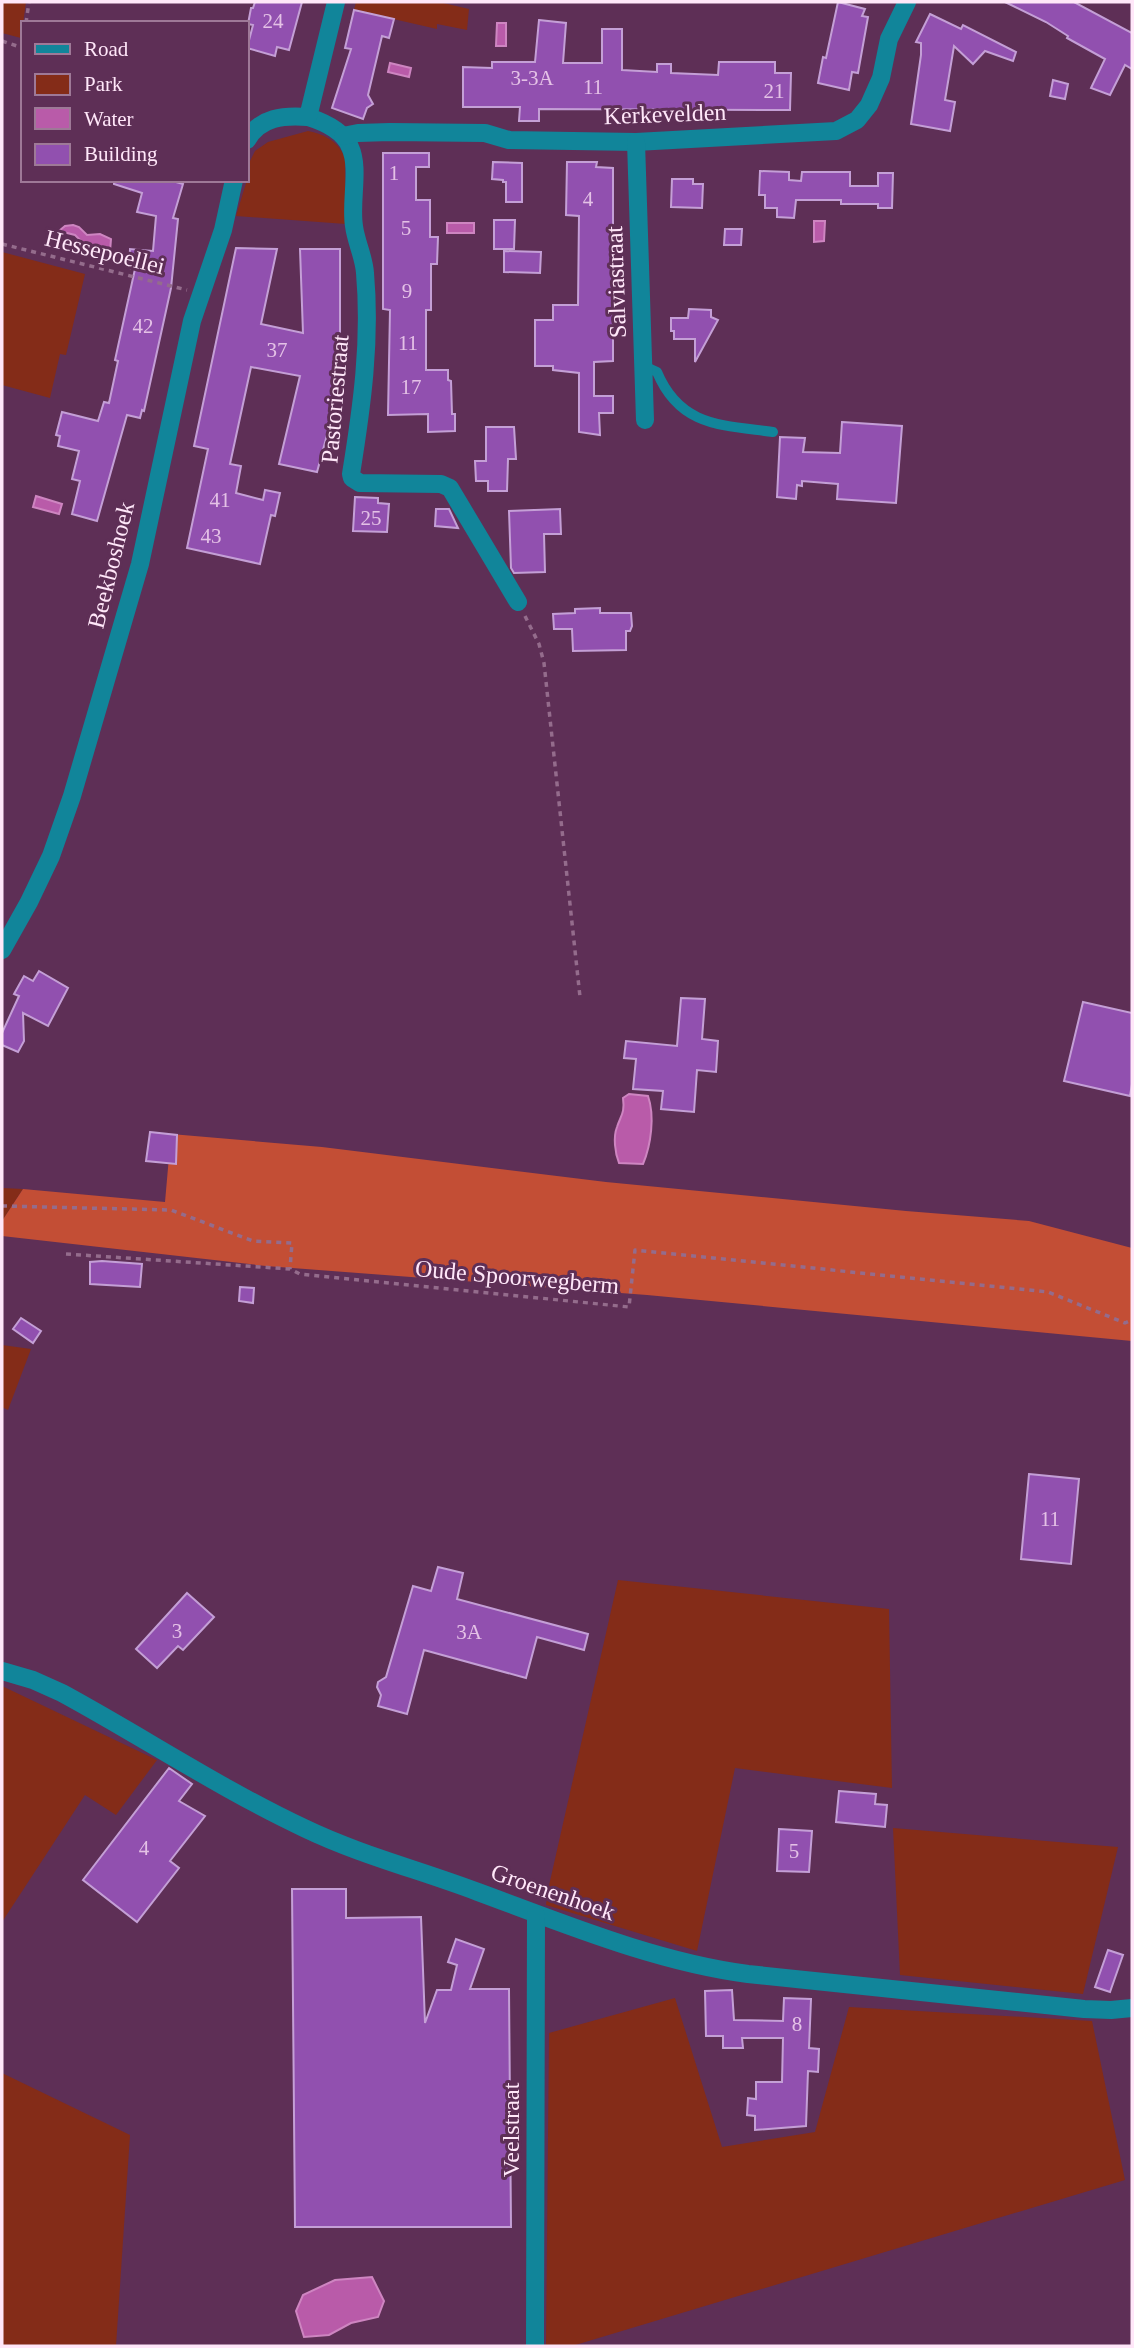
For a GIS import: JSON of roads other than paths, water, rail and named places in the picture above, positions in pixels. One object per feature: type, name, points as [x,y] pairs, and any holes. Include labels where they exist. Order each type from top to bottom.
[{"type":"street","points":[[308,117],[336,2]]},
{"type":"street","name":"Kerkevelden","points":[[343,136],[390,132],[485,133],[509,140],[636,142],[836,131],[857,120],[869,105],[881,78],[889,39],[907,2]]},
{"type":"street","points":[[248,139],[260,124],[288,115],[321,121],[343,136]]},
{"type":"street","name":"Pastoriestraat","points":[[343,136],[353,155],[354,225],[365,270],[364,395],[352,478],[360,483],[441,484],[450,488],[518,602]]},
{"type":"street","name":"Salviastraat","points":[[636,142],[645,420]]},
{"type":"street","name":"Beekboshoek","points":[[2,950],[51,856],[72,796],[140,564],[192,321],[223,230],[234,182]]},
{"type":"street","name":"Groenenhoek","points":[[2,1671],[33,1680],[62,1693],[304,1828],[348,1847],[536,1915],[713,1970],[1071,2007],[1111,2010],[1132,2008]]},
{"type":"street","name":"Veelstraat","points":[[535,2346],[536,1915]]},
{"type":"lane","points":[[644,366],[657,372],[668,394],[688,414],[711,423],[774,432]]},
{"type":"water","points":[[497,23],[506,23],[506,46],[496,46]]},
{"type":"water","points":[[390,63],[411,68],[409,77],[388,72]]},
{"type":"water","points":[[814,221],[825,221],[824,241],[814,242]]},
{"type":"water","points":[[447,223],[474,223],[474,233],[447,233]]},
{"type":"water","points":[[73,225],[87,235],[100,234],[111,239],[110,252],[90,250],[75,235],[59,231],[65,226]]},
{"type":"water","points":[[36,496],[62,504],[59,514],[33,507]]},
{"type":"water","points":[[629,1094],[648,1096],[650,1104],[651,1130],[643,1164],[619,1163],[616,1155],[616,1131],[623,1111],[623,1098]]},
{"type":"water","points":[[372,2277],[384,2301],[378,2317],[351,2323],[329,2335],[304,2337],[296,2311],[303,2295],[335,2280]]}]
